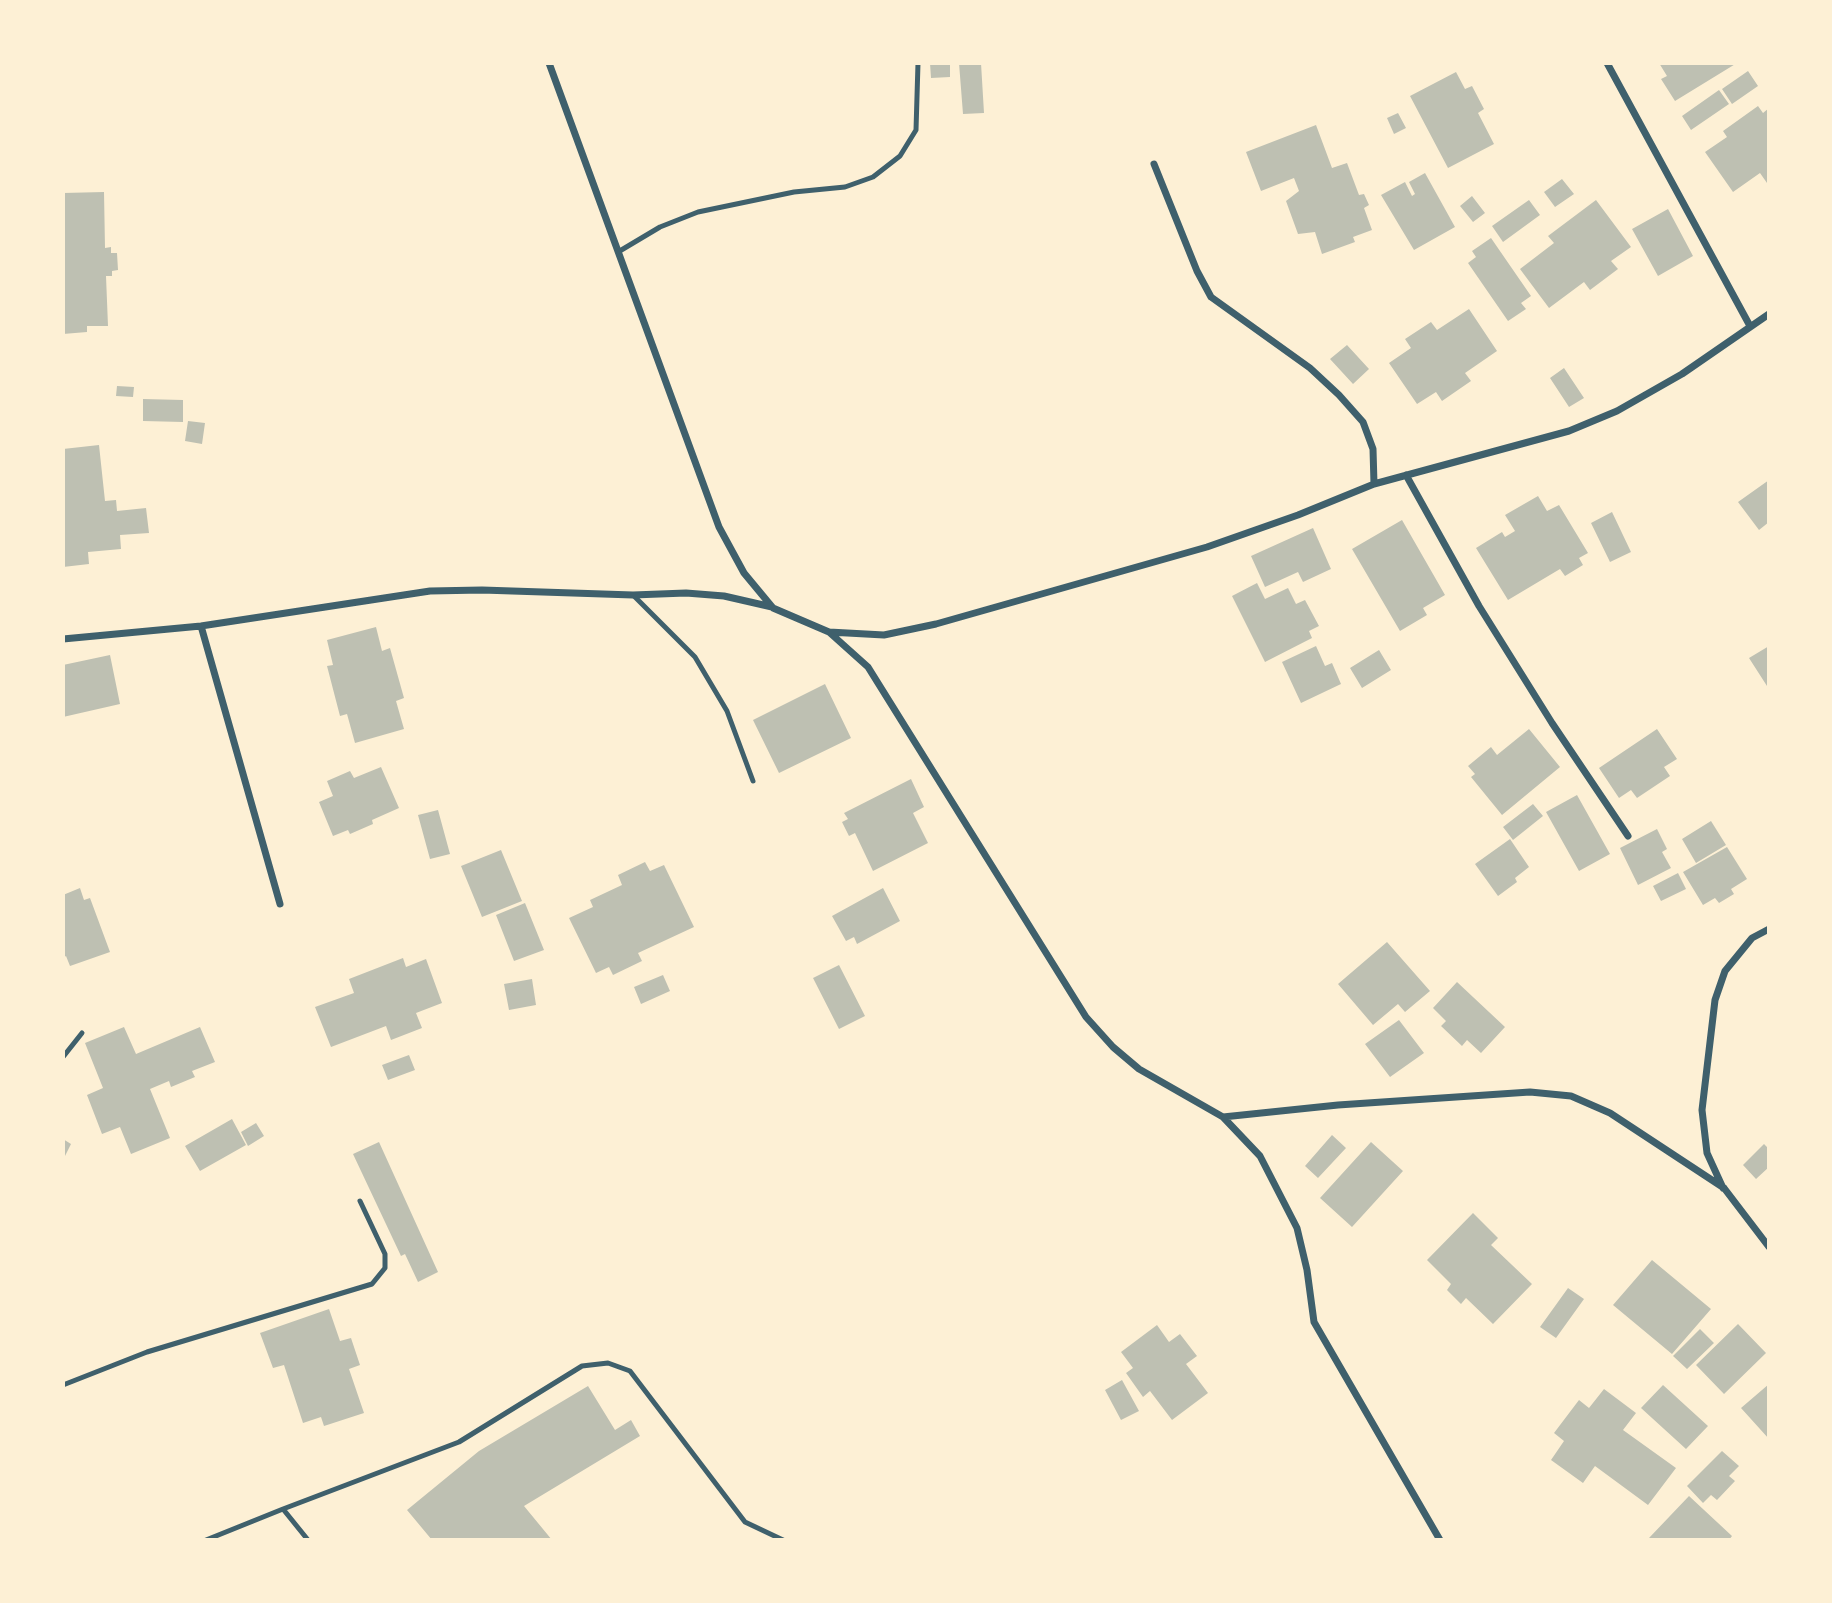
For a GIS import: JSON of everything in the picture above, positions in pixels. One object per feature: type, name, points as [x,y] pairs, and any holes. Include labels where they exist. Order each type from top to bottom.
[{"type":"street","points":[[549,63],[719,527],[744,573],[773,608]]},
{"type":"street","points":[[1607,63],[1750,326]]},
{"type":"street","points":[[1153,164],[1197,271],[1211,298],[1310,368],[1363,422],[1373,449],[1374,484]]},
{"type":"street","points":[[829,632],[884,635],[936,624],[1207,547],[1298,515],[1374,484],[1569,430],[1617,411],[1682,374],[1769,314]]},
{"type":"street","points":[[1406,475],[1479,606],[1552,723],[1628,836]]},
{"type":"street","points":[[63,639],[201,626],[430,591],[482,590],[724,596],[773,608],[829,632],[868,667],[1086,1017],[1113,1047],[1139,1069],[1223,1117],[1260,1157],[1297,1228],[1307,1270],[1314,1322],[1440,1540]]},
{"type":"street","points":[[201,626],[280,904]]},
{"type":"street","points":[[1769,929],[1752,938],[1725,971],[1715,1000],[1702,1110],[1707,1153],[1724,1188],[1769,1247]]},
{"type":"street","points":[[1223,1117],[1338,1105],[1530,1092],[1571,1096],[1610,1113],[1724,1188]]},
{"type":"lane","points":[[618,252],[660,227],[698,212],[794,192],[845,187],[873,177],[900,156],[916,130],[918,63]]},
{"type":"lane","points":[[633,595],[695,657],[727,711],[753,781]]},
{"type":"lane","points":[[63,1057],[82,1033]]},
{"type":"lane","points":[[63,1385],[147,1352],[372,1284],[384,1268],[385,1254],[360,1202]]},
{"type":"lane","points":[[206,1540],[459,1442],[582,1366],[608,1363],[630,1371],[745,1522],[783,1540]]},
{"type":"lane","points":[[283,1509],[308,1540]]},
{"type":"building","points":[[930,63],[950,63],[950,77],[931,78]]},
{"type":"building","points":[[959,63],[981,63],[984,113],[963,114]]},
{"type":"building","points":[[1659,63],[1737,63],[1675,101],[1661,79],[1667,76]]},
{"type":"building","points":[[1748,71],[1758,86],[1732,104],[1722,89]]},
{"type":"building","points":[[1456,72],[1465,89],[1472,86],[1484,109],[1478,113],[1494,144],[1448,168],[1410,96]]},
{"type":"building","points":[[1719,90],[1729,104],[1691,130],[1682,116]]},
{"type":"building","points":[[1758,106],[1763,113],[1769,108],[1769,181],[1767,183],[1760,173],[1733,192],[1705,152],[1727,137],[1723,131]]},
{"type":"building","points":[[1398,113],[1406,128],[1394,134],[1387,118]]},
{"type":"building","points":[[1316,125],[1332,168],[1347,163],[1359,195],[1364,194],[1369,205],[1364,208],[1372,230],[1353,237],[1355,242],[1322,254],[1315,232],[1298,234],[1286,201],[1299,191],[1294,178],[1261,191],[1246,152]]},
{"type":"building","points":[[1425,173],[1455,227],[1414,250],[1381,195],[1405,182],[1412,196],[1415,194],[1409,182]]},
{"type":"building","points":[[1562,179],[1574,194],[1555,207],[1544,192]]},
{"type":"building","points":[[104,192],[105,248],[111,247],[111,253],[117,253],[118,270],[112,271],[112,276],[106,276],[108,326],[87,326],[87,332],[63,334],[63,193]]},
{"type":"building","points":[[1472,196],[1485,213],[1473,222],[1460,206]]},
{"type":"building","points":[[1529,200],[1540,215],[1503,242],[1492,226]]},
{"type":"building","points":[[1596,200],[1631,247],[1611,261],[1618,269],[1590,290],[1584,282],[1549,308],[1520,269],[1554,243],[1548,236]]},
{"type":"building","points":[[1668,209],[1693,256],[1658,276],[1632,229]]},
{"type":"building","points":[[1491,238],[1531,296],[1521,303],[1526,309],[1508,321],[1468,263],[1476,257],[1472,251]]},
{"type":"building","points":[[1469,309],[1497,351],[1465,373],[1471,381],[1442,401],[1436,392],[1417,404],[1389,363],[1411,348],[1405,339],[1431,322],[1437,330]]},
{"type":"building","points":[[1347,345],[1369,369],[1353,384],[1330,359]]},
{"type":"building","points":[[1564,368],[1584,398],[1569,407],[1550,378]]},
{"type":"building","points":[[117,386],[134,387],[133,397],[116,396]]},
{"type":"building","points":[[143,399],[183,400],[183,422],[143,421]]},
{"type":"building","points":[[188,421],[205,423],[202,444],[185,441]]},
{"type":"building","points":[[99,445],[105,501],[116,500],[117,511],[146,508],[149,533],[120,535],[121,549],[88,552],[89,564],[63,567],[63,449]]},
{"type":"building","points":[[1769,480],[1769,522],[1759,530],[1738,502]]},
{"type":"building","points":[[1538,496],[1547,511],[1559,505],[1588,553],[1579,558],[1583,565],[1565,576],[1560,569],[1508,600],[1476,548],[1502,532],[1505,537],[1515,531],[1505,515]]},
{"type":"building","points":[[1612,512],[1631,552],[1610,562],[1591,523]]},
{"type":"building","points":[[1402,520],[1445,595],[1423,608],[1427,615],[1400,631],[1352,549]]},
{"type":"building","points":[[1313,528],[1331,569],[1303,582],[1298,572],[1265,587],[1251,556]]},
{"type":"building","points":[[1257,583],[1265,599],[1288,588],[1296,604],[1305,600],[1319,626],[1309,631],[1312,638],[1265,662],[1232,596]]},
{"type":"building","points":[[376,627],[382,651],[390,648],[404,698],[396,701],[404,729],[355,743],[347,714],[340,716],[327,666],[333,665],[327,640]]},
{"type":"building","points":[[1316,646],[1325,666],[1332,663],[1341,684],[1301,703],[1282,662]]},
{"type":"building","points":[[1769,646],[1769,685],[1767,686],[1749,658]]},
{"type":"building","points":[[1379,650],[1391,670],[1362,688],[1350,668]]},
{"type":"building","points":[[110,655],[120,704],[63,717],[63,665]]},
{"type":"building","points":[[825,684],[851,738],[779,773],[753,720]]},
{"type":"building","points":[[1529,729],[1560,767],[1502,815],[1471,777],[1475,774],[1468,766],[1491,747],[1497,755]]},
{"type":"building","points":[[1657,729],[1677,759],[1664,767],[1670,776],[1637,798],[1631,790],[1619,798],[1599,768]]},
{"type":"building","points":[[381,767],[399,808],[350,834],[348,830],[333,836],[319,802],[333,796],[327,781],[350,771],[354,778]]},
{"type":"building","points":[[911,779],[924,807],[913,813],[928,843],[873,871],[855,833],[849,836],[842,822],[848,819],[844,813]]},
{"type":"building","points":[[1577,795],[1610,854],[1579,871],[1546,812]]},
{"type":"building","points":[[1533,804],[1543,816],[1513,840],[1503,827]]},
{"type":"building","points":[[438,810],[450,854],[430,859],[418,815]]},
{"type":"building","points":[[1711,821],[1726,845],[1696,863],[1682,839]]},
{"type":"building","points":[[1657,829],[1667,849],[1662,852],[1671,868],[1638,885],[1620,848]]},
{"type":"building","points":[[1510,839],[1529,867],[1515,878],[1517,882],[1498,896],[1475,864]]},
{"type":"building","points":[[1727,847],[1747,879],[1731,889],[1734,894],[1719,903],[1715,898],[1703,905],[1683,872]]},
{"type":"building","points":[[501,850],[522,901],[482,917],[461,866]]},
{"type":"building","points":[[645,862],[650,871],[664,865],[694,927],[638,953],[642,961],[613,975],[609,967],[596,973],[569,918],[593,907],[590,900],[622,885],[618,875]]},
{"type":"building","points":[[1678,873],[1686,889],[1661,901],[1653,886]]},
{"type":"building","points":[[80,888],[84,900],[90,898],[110,952],[70,966],[66,956],[63,958],[63,895]]},
{"type":"building","points":[[883,888],[900,921],[857,944],[854,937],[846,941],[832,916]]},
{"type":"building","points":[[525,903],[544,950],[514,961],[496,915]]},
{"type":"building","points":[[1387,942],[1430,991],[1405,1012],[1398,1004],[1373,1025],[1338,984]]},
{"type":"building","points":[[403,958],[406,967],[426,959],[442,1003],[416,1013],[422,1028],[391,1040],[386,1026],[331,1047],[315,1007],[354,993],[349,979]]},
{"type":"building","points":[[839,965],[865,1016],[839,1029],[813,978]]},
{"type":"building","points":[[663,975],[670,991],[641,1004],[634,987]]},
{"type":"building","points":[[532,979],[536,1005],[509,1010],[504,984]]},
{"type":"building","points":[[1457,982],[1505,1027],[1481,1053],[1467,1040],[1462,1046],[1441,1026],[1446,1021],[1433,1008]]},
{"type":"building","points":[[1399,1020],[1424,1053],[1390,1077],[1365,1044]]},
{"type":"building","points":[[124,1027],[136,1054],[200,1027],[215,1062],[192,1071],[195,1077],[171,1087],[169,1081],[150,1089],[170,1138],[131,1154],[120,1127],[102,1134],[87,1095],[103,1088],[85,1043]]},
{"type":"building","points":[[409,1055],[415,1070],[388,1080],[382,1065]]},
{"type":"building","points":[[232,1119],[246,1145],[200,1171],[185,1146]]},
{"type":"building","points":[[256,1123],[264,1136],[248,1146],[241,1132]]},
{"type":"building","points":[[1332,1135],[1346,1148],[1318,1178],[1305,1166]]},
{"type":"building","points":[[63,1139],[71,1144],[63,1160]]},
{"type":"building","points":[[379,1142],[438,1272],[418,1282],[405,1254],[401,1256],[353,1154]]},
{"type":"building","points":[[1371,1142],[1403,1171],[1352,1227],[1320,1198]]},
{"type":"building","points":[[1764,1144],[1769,1149],[1769,1167],[1756,1179],[1743,1165]]},
{"type":"building","points":[[1473,1213],[1498,1238],[1491,1245],[1532,1284],[1493,1324],[1466,1298],[1461,1304],[1447,1290],[1451,1284],[1427,1260]]},
{"type":"building","points":[[1652,1260],[1711,1309],[1672,1354],[1613,1305]]},
{"type":"building","points":[[1568,1288],[1584,1299],[1556,1338],[1540,1327]]},
{"type":"building","points":[[329,1309],[340,1341],[351,1338],[360,1365],[349,1369],[364,1413],[324,1426],[321,1417],[303,1423],[284,1365],[273,1368],[260,1333]]},
{"type":"building","points":[[1738,1324],[1766,1353],[1724,1394],[1696,1365]]},
{"type":"building","points":[[1157,1325],[1169,1342],[1180,1334],[1197,1356],[1186,1364],[1208,1393],[1172,1420],[1150,1391],[1143,1397],[1126,1373],[1133,1368],[1121,1352]]},
{"type":"building","points":[[1700,1329],[1714,1343],[1687,1369],[1673,1356]]},
{"type":"building","points":[[1122,1380],[1139,1411],[1121,1420],[1105,1390]]},
{"type":"building","points":[[1769,1384],[1769,1439],[1741,1408]]},
{"type":"building","points":[[1663,1385],[1708,1426],[1686,1449],[1641,1408]]},
{"type":"building","points":[[588,1386],[615,1430],[631,1420],[640,1436],[524,1506],[552,1540],[432,1540],[407,1510],[479,1451]]},
{"type":"building","points":[[1604,1389],[1636,1413],[1623,1430],[1676,1468],[1648,1505],[1595,1466],[1583,1483],[1551,1460],[1564,1441],[1554,1433],[1579,1400],[1589,1408]]},
{"type":"building","points":[[1722,1451],[1739,1466],[1729,1476],[1735,1481],[1717,1500],[1711,1495],[1703,1503],[1687,1486]]},
{"type":"building","points":[[1689,1496],[1732,1536],[1729,1540],[1649,1538]]}]
